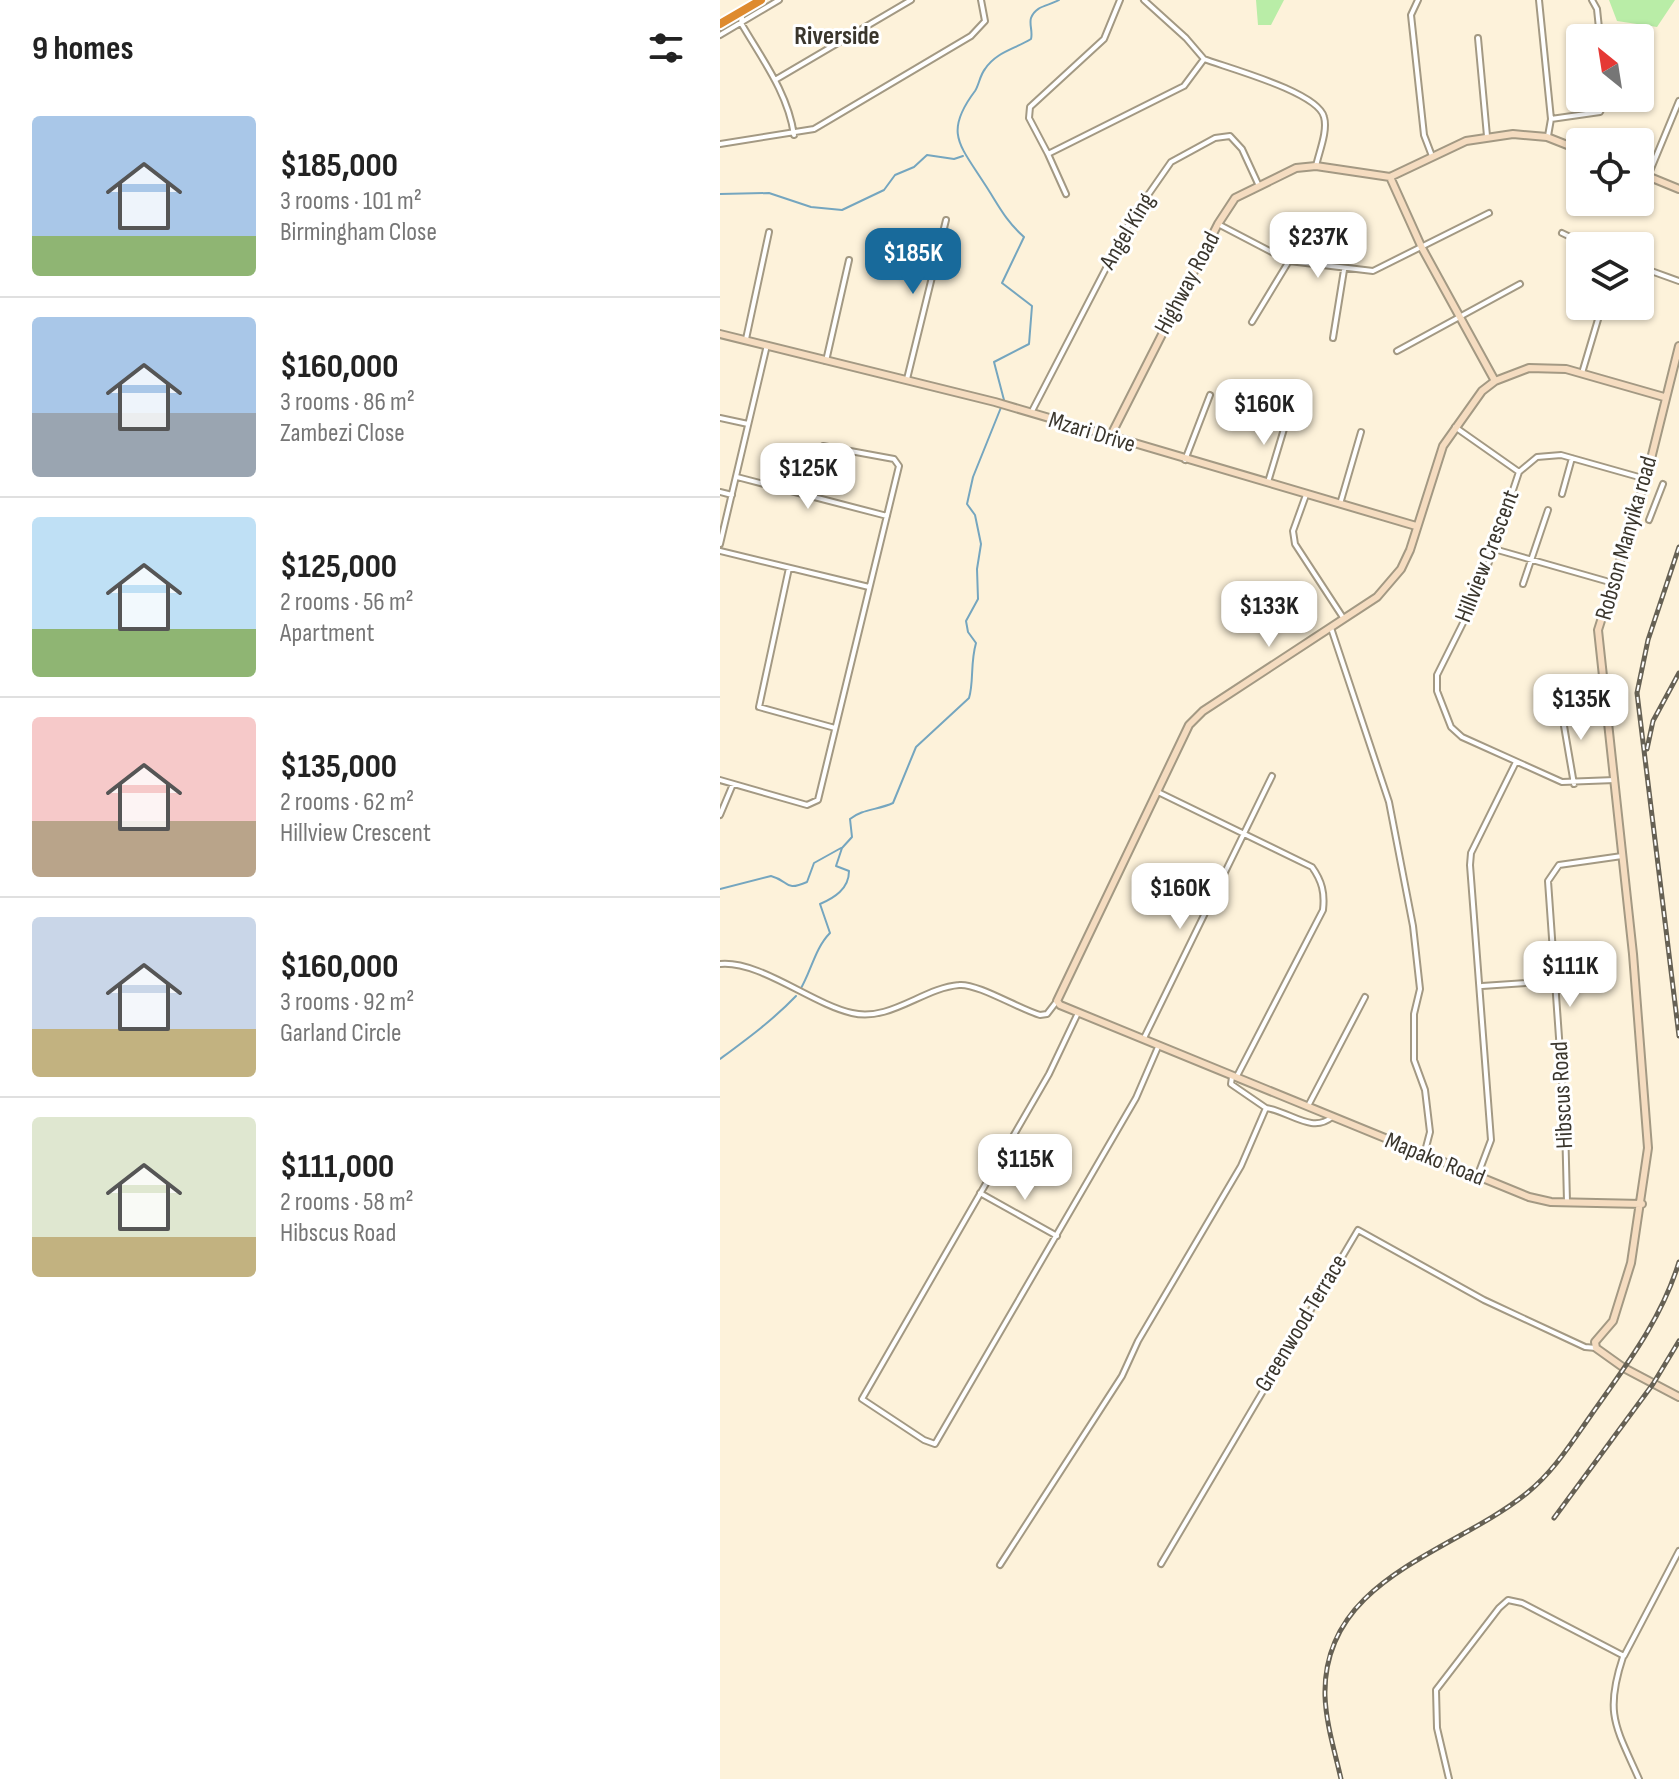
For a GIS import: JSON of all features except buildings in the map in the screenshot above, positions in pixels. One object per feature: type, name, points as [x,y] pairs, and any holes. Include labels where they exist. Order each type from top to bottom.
[{"type":"highway","points":[[720,24],[761,0]]},
{"type":"street","points":[[720,35],[779,0]]},
{"type":"street","points":[[775,80],[911,0]]},
{"type":"street","points":[[720,144],[794,135],[814,129],[971,36],[985,21],[981,0]]},
{"type":"street","points":[[1066,194],[1029,118],[1030,107],[1104,39],[1120,0]]},
{"type":"street","points":[[1144,0],[1204,59],[1294,92],[1317,104],[1326,122],[1316,166]]},
{"type":"street","points":[[1152,6],[1156,0]]},
{"type":"street","points":[[1418,0],[1411,15],[1424,135],[1432,156]]},
{"type":"street","points":[[1539,0],[1551,119],[1551,131],[1547,137]]},
{"type":"street","points":[[1592,0],[1597,9],[1599,24]]},
{"type":"street","points":[[744,10],[741,23],[791,113],[794,135]]},
{"type":"street","points":[[1478,38],[1487,136]]},
{"type":"street","points":[[1048,154],[1184,86],[1204,59]]},
{"type":"street","points":[[1654,161],[1679,101]]},
{"type":"street","points":[[1551,119],[1600,112]]},
{"type":"street","name":"Angel King","points":[[1031,413],[1132,218],[1171,162],[1215,138],[1230,136],[1242,149],[1259,186]]},
{"type":"street","points":[[1495,381],[1422,248],[1390,177],[1432,156],[1487,136],[1547,137],[1566,144]]},
{"type":"street","name":"Highway Road","points":[[1110,437],[1218,224],[1235,198],[1296,168],[1316,166],[1390,177]]},
{"type":"street","points":[[1654,179],[1679,189]]},
{"type":"street","points":[[1218,224],[1289,261],[1344,270],[1373,271],[1489,213]]},
{"type":"street","points":[[907,379],[946,220]]},
{"type":"street","points":[[746,341],[769,232]]},
{"type":"street","points":[[1562,233],[1566,235]]},
{"type":"street","points":[[826,361],[849,260]]},
{"type":"street","points":[[1252,322],[1289,261]]},
{"type":"street","points":[[1333,338],[1344,270]]},
{"type":"street","points":[[1654,272],[1679,281]]},
{"type":"street","points":[[1397,351],[1520,284]]},
{"type":"street","points":[[1582,374],[1598,320]]},
{"type":"street","name":"Mzari Drive","points":[[720,334],[995,402],[1416,526]]},
{"type":"street","points":[[720,544],[767,345]]},
{"type":"street","name":"Robson Manyika road","points":[[1596,1348],[1595,1342],[1613,1321],[1619,1307],[1642,1204],[1648,1148],[1623,856],[1598,630],[1646,479],[1679,346]]},
{"type":"street","points":[[720,964],[749,968],[820,1003],[857,1015],[883,1012],[940,989],[962,984],[1040,1015],[1047,1014],[1057,1001],[1189,725],[1203,711],[1377,597],[1401,569],[1434,467],[1455,427],[1482,391],[1495,381],[1529,368],[1566,369],[1664,397]]},
{"type":"street","points":[[1185,460],[1210,395]]},
{"type":"street","points":[[720,418],[748,424]]},
{"type":"street","points":[[1267,483],[1287,419]]},
{"type":"street","points":[[1455,427],[1519,472]]},
{"type":"street","points":[[1340,504],[1361,432]]},
{"type":"street","points":[[720,780],[807,805],[815,803],[899,466],[894,459],[823,446],[818,450],[808,497]]},
{"type":"street","name":"Hillview Crescent","points":[[1615,780],[1574,784],[1562,782],[1462,737],[1451,727],[1437,691],[1437,675],[1480,589],[1519,472],[1537,457],[1572,458],[1646,479]]},
{"type":"street","points":[[1562,494],[1572,458]]},
{"type":"street","points":[[737,477],[887,516]]},
{"type":"street","points":[[1649,520],[1663,484]]},
{"type":"street","points":[[720,492],[732,495]]},
{"type":"street","points":[[1306,495],[1293,531],[1295,544],[1344,619]]},
{"type":"street","points":[[1523,584],[1548,510]]},
{"type":"street","points":[[1494,549],[1613,583]]},
{"type":"street","points":[[720,551],[870,587]]},
{"type":"street","points":[[789,568],[759,707],[835,728]]},
{"type":"street","points":[[1331,628],[1389,802],[1413,926],[1420,989],[1414,1014],[1414,1060],[1425,1090],[1430,1132],[1424,1155]]},
{"type":"street","points":[[1574,784],[1563,720],[1606,714]]},
{"type":"street","points":[[1477,1177],[1491,1140],[1471,853],[1516,762]]},
{"type":"street","points":[[1142,1040],[1272,776]]},
{"type":"street","points":[[720,815],[733,784]]},
{"type":"street","points":[[1158,792],[1312,867],[1325,896],[1323,910],[1231,1084],[1266,1108],[1319,1125],[1332,1117]]},
{"type":"street","name":"Hibscus Road","points":[[1567,1202],[1548,881],[1559,865],[1623,856]]},
{"type":"street","points":[[1482,986],[1554,981]]},
{"type":"street","points":[[1308,1106],[1365,997]]},
{"type":"street","name":"Mapako Road","points":[[1057,1001],[1158,1047],[1529,1197],[1567,1202],[1642,1204]]},
{"type":"street","points":[[1078,1013],[1049,1074],[862,1399],[924,1440],[935,1444],[1136,1098],[1158,1047]]},
{"type":"street","points":[[1000,1565],[1122,1376],[1138,1341],[1241,1166],[1266,1108]]},
{"type":"street","points":[[980,1193],[1057,1236]]},
{"type":"street","name":"Greenwood Terrace","points":[[1161,1564],[1358,1230],[1484,1300],[1585,1347],[1596,1348],[1624,1368],[1679,1397]]},
{"type":"street","points":[[1639,1779],[1616,1727],[1613,1689],[1624,1656],[1679,1551]]},
{"type":"street","points":[[1449,1779],[1437,1728],[1436,1690],[1508,1600],[1522,1603],[1624,1656]]},
{"type":"green space","points":[[1256,0],[1284,0],[1271,25],[1258,25]]},
{"type":"green space","points":[[1609,0],[1675,0],[1657,27],[1654,24],[1617,21]]},
{"type":"waterway","points":[[800,990],[830,933],[820,904],[840,892],[848,877],[849,871],[836,866],[842,848],[852,837],[850,819],[893,803],[916,747],[969,698],[976,643],[968,632],[966,621],[978,599],[977,569],[981,544],[975,515],[967,504],[973,477],[1004,400],[994,362],[1029,344],[1032,306],[1002,283],[1024,237],[1006,218],[968,158],[958,138],[958,128],[965,105],[989,63],[1031,39],[1033,14],[1039,8],[1059,0]]},
{"type":"waterway","points":[[720,194],[769,193],[811,207],[842,210],[884,190],[895,175],[914,167],[927,155],[954,159],[963,156]]},
{"type":"waterway","points":[[720,889],[771,876],[791,886],[800,885],[807,882],[814,863],[841,848]]},
{"type":"waterway","points":[[720,1059],[796,996]]},
{"type":"railway","points":[[1679,547],[1648,640],[1637,693],[1679,1036]]},
{"type":"railway","points":[[1647,749],[1653,721],[1679,673]]},
{"type":"railway","points":[[1341,1779],[1325,1696],[1330,1656],[1345,1623],[1368,1596],[1397,1573],[1497,1514],[1545,1476],[1568,1448],[1652,1324],[1679,1262]]},
{"type":"railway","points":[[1554,1518],[1653,1384],[1679,1341]]},
{"type":"district","name":"Riverside","points":[[837,36]]}]
